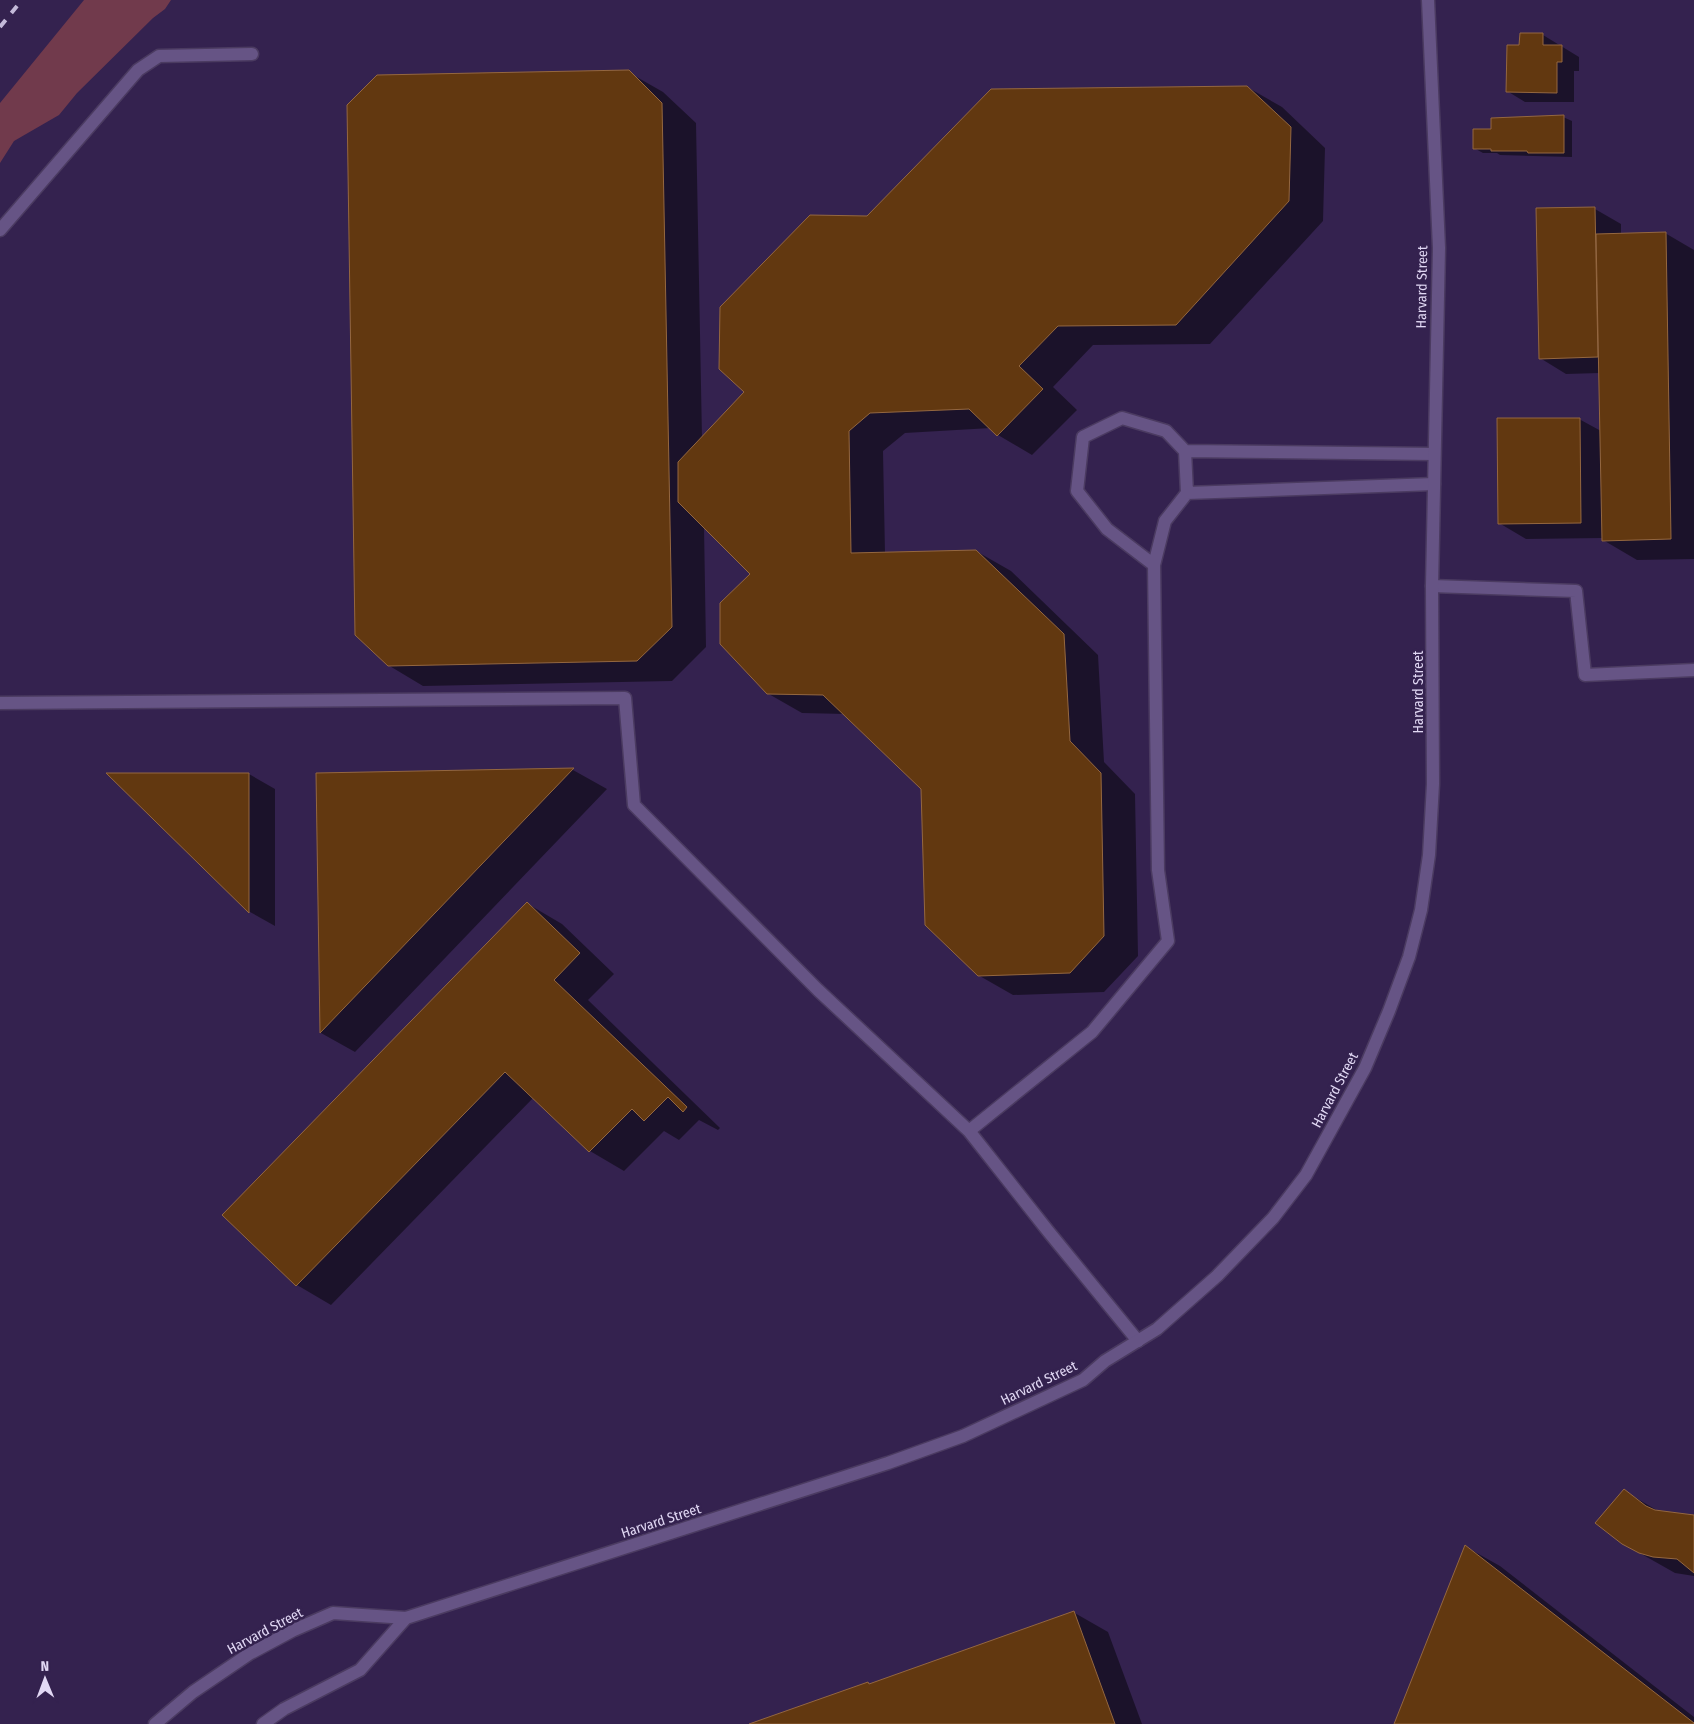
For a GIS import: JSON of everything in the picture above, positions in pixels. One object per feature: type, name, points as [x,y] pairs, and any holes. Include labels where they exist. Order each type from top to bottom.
[{"type":"street","name":"Harvard Street","points":[[156,1724],[193,1692],[249,1654],[294,1630],[333,1613],[406,1618],[888,1463],[963,1436],[1083,1380],[1105,1361],[1157,1329],[1218,1276],[1273,1218],[1306,1175],[1365,1068],[1389,1011],[1409,957],[1421,910],[1429,855],[1433,784],[1432,586],[1438,248],[1428,0]]},
{"type":"street","points":[[0,230],[138,70],[159,56],[252,54]]},
{"type":"street","points":[[969,1131],[1092,1032],[1168,941],[1158,870],[1154,565],[1164,521],[1187,492],[1185,450],[1166,431],[1122,418],[1083,438],[1077,491],[1106,529],[1154,565]]},
{"type":"street","points":[[1185,450],[1434,454]]},
{"type":"street","points":[[1187,492],[1434,484]]},
{"type":"street","points":[[1432,586],[1576,591],[1585,675],[1694,670]]},
{"type":"street","points":[[0,703],[625,698],[634,805],[818,990],[969,1131],[1138,1341]]},
{"type":"street","points":[[263,1724],[284,1709],[360,1670],[406,1618]]},
{"type":"shaded area","points":[[84,0],[171,0],[165,9],[153,18],[77,93],[59,115],[14,141],[0,163],[0,103]]},
{"type":"building","points":[[1520,33],[1543,33],[1543,45],[1562,45],[1562,62],[1557,62],[1557,93],[1506,92],[1507,45],[1519,45]]},
{"type":"building","points":[[629,70],[662,103],[672,627],[637,661],[388,666],[355,635],[347,105],[377,75]]},
{"type":"building","points":[[1247,86],[1291,127],[1289,201],[1176,325],[1058,326],[1019,366],[1043,389],[997,436],[969,409],[870,413],[849,431],[851,553],[976,550],[1064,634],[1070,741],[1101,773],[1104,936],[1070,973],[978,976],[925,925],[921,789],[823,695],[767,694],[720,644],[720,603],[750,574],[678,502],[678,462],[744,392],[719,369],[720,307],[810,215],[867,216],[991,89]]},
{"type":"building","points":[[1564,115],[1564,153],[1528,153],[1527,151],[1473,149],[1473,129],[1491,129],[1491,118]]},
{"type":"building","points":[[1595,207],[1598,357],[1539,359],[1536,208]]},
{"type":"building","points":[[1666,232],[1671,539],[1602,541],[1596,234]]},
{"type":"building","points":[[1497,418],[1580,418],[1581,523],[1498,524]]},
{"type":"building","points":[[574,768],[320,1033],[316,773]]},
{"type":"building","points":[[106,773],[249,773],[249,913]]},
{"type":"building","points":[[527,902],[580,953],[554,980],[687,1107],[683,1112],[668,1097],[644,1121],[632,1109],[589,1152],[505,1072],[296,1286],[222,1215]]},
{"type":"building","points":[[1624,1489],[1646,1506],[1655,1510],[1694,1515],[1694,1573],[1677,1559],[1653,1557],[1639,1553],[1622,1544],[1595,1523]]},
{"type":"building","points":[[1465,1545],[1694,1723],[1694,1724],[1394,1724]]},
{"type":"building","points":[[1074,1611],[1115,1724],[749,1724],[868,1682],[869,1684]]},
{"type":"railway","points":[[0,27],[22,0]]}]
